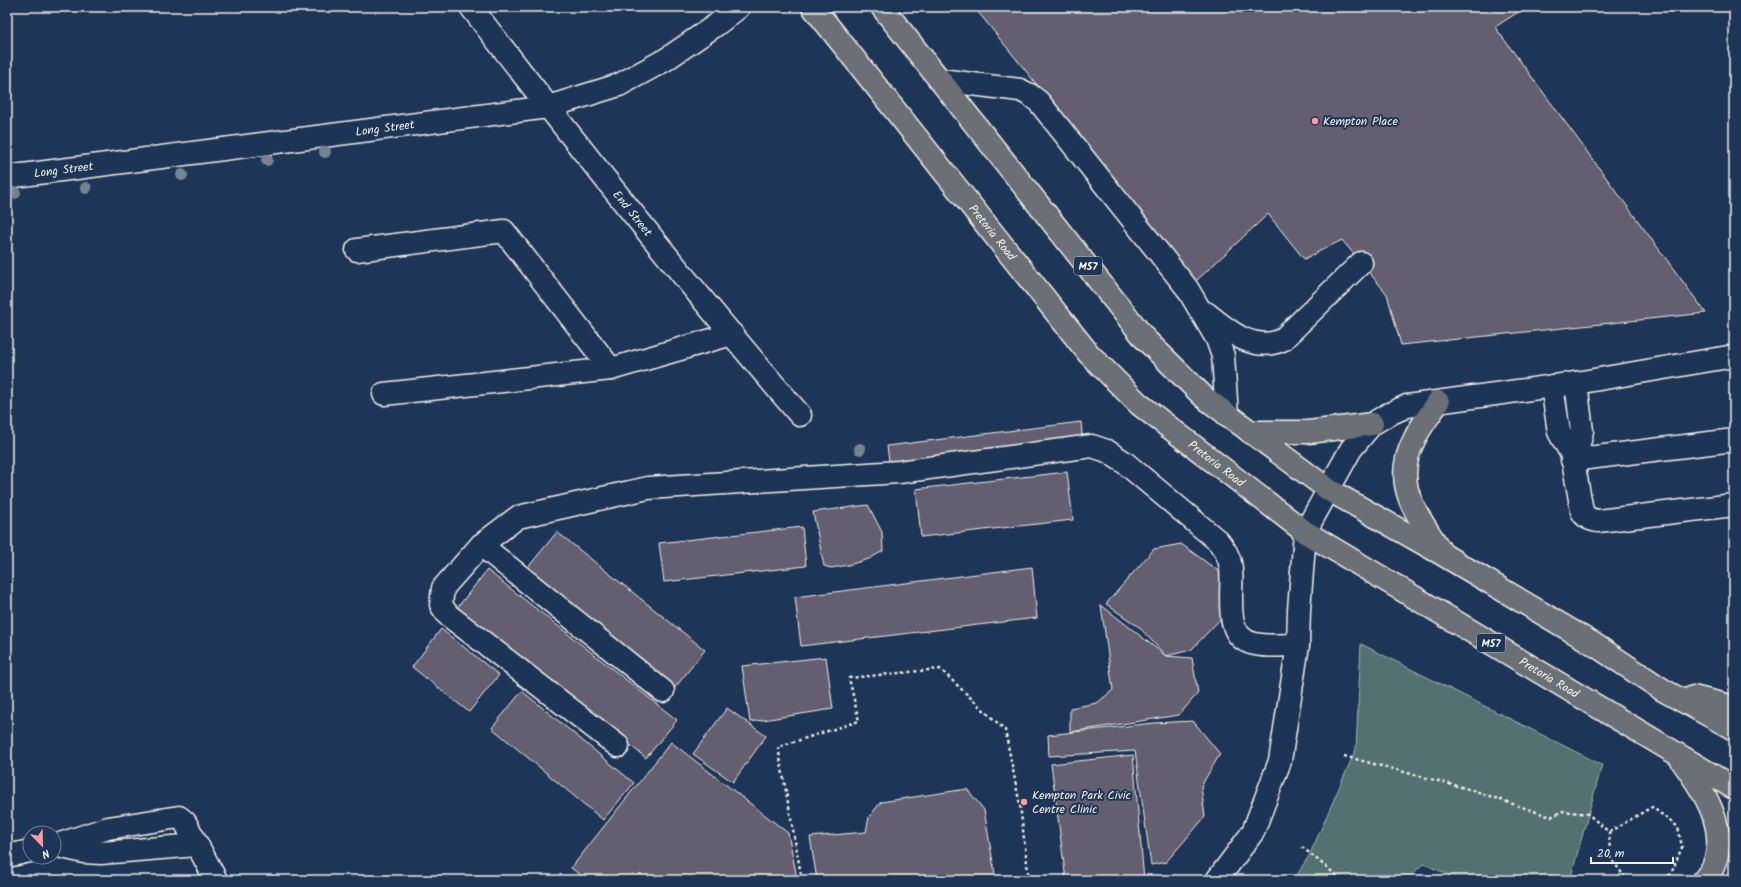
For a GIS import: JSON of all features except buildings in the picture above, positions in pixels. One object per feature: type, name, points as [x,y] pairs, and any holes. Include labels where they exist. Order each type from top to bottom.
[{"type":"main road","name":"Pretoria Road","points":[[813,7],[1089,354],[1139,404],[1305,532],[1734,788]]},
{"type":"main road","name":"M57","points":[[882,7],[1145,339],[1205,398],[1329,490],[1442,554],[1592,644],[1663,690],[1734,729]]},
{"type":"main road","points":[[1438,402],[1415,437],[1407,455],[1404,472],[1406,488],[1411,504],[1442,554]]},
{"type":"main road","points":[[1250,432],[1309,432],[1372,424]]},
{"type":"main road","points":[[1663,690],[1734,707]]},
{"type":"main road","points":[[1676,754],[1702,789],[1714,814],[1718,843],[1713,866],[1704,880]]},
{"type":"street","name":"End Street","points":[[471,7],[548,107],[732,334],[800,415]]},
{"type":"street","name":"Long Street","points":[[7,177],[548,107],[619,85],[665,60],[716,25],[739,7]]},
{"type":"street","points":[[940,80],[1020,90],[1039,102],[1187,288],[1217,339],[1223,356],[1227,415]]},
{"type":"street","points":[[357,250],[504,231],[611,369]]},
{"type":"street","points":[[1198,307],[1236,335],[1258,344],[1275,343],[1282,340],[1361,263]]},
{"type":"street","points":[[384,394],[611,369],[732,334]]},
{"type":"street","points":[[1217,880],[1253,832],[1280,761],[1298,645],[1305,532],[1351,449],[1372,424],[1407,406],[1576,383],[1734,356]]},
{"type":"street","points":[[1572,458],[1580,440],[1582,431],[1576,383]]},
{"type":"street","points":[[1552,386],[1559,432],[1572,458],[1583,515],[1598,521],[1734,505]]},
{"type":"street","points":[[1572,458],[1734,440]]},
{"type":"street","points":[[618,746],[448,615],[441,605],[443,588],[482,546],[518,517],[648,488],[899,472],[1092,446],[1107,451],[1124,462],[1218,541],[1227,552],[1231,569],[1231,618],[1239,635],[1254,644],[1298,645]]},
{"type":"street","points":[[482,546],[663,691]]},
{"type":"street","points":[[62,844],[108,828],[174,817],[182,819],[216,880]]},
{"type":"street","points":[[62,847],[84,852],[101,853],[197,845]]},
{"type":"street","points":[[7,856],[22,853]]},
{"type":"path","points":[[802,880],[778,747],[859,721],[849,678],[940,669],[1004,730],[1020,805],[1030,880]]},
{"type":"path","points":[[1344,756],[1472,790],[1551,818],[1563,812],[1588,814],[1609,832],[1610,857],[1627,880]]},
{"type":"path","points":[[1609,832],[1652,807],[1678,827],[1682,847],[1671,874],[1660,880]]},
{"type":"path","points":[[1302,847],[1342,880]]},
{"type":"green space","points":[[1361,644],[1602,765],[1570,880],[1463,880],[1423,864],[1406,880],[1294,880],[1310,854],[1356,749]]},
{"type":"place","name":"Kempton Place","points":[[1315,121]]},
{"type":"place","name":"Kempton Park Civic Centre Clinic","points":[[1024,802]]}]
